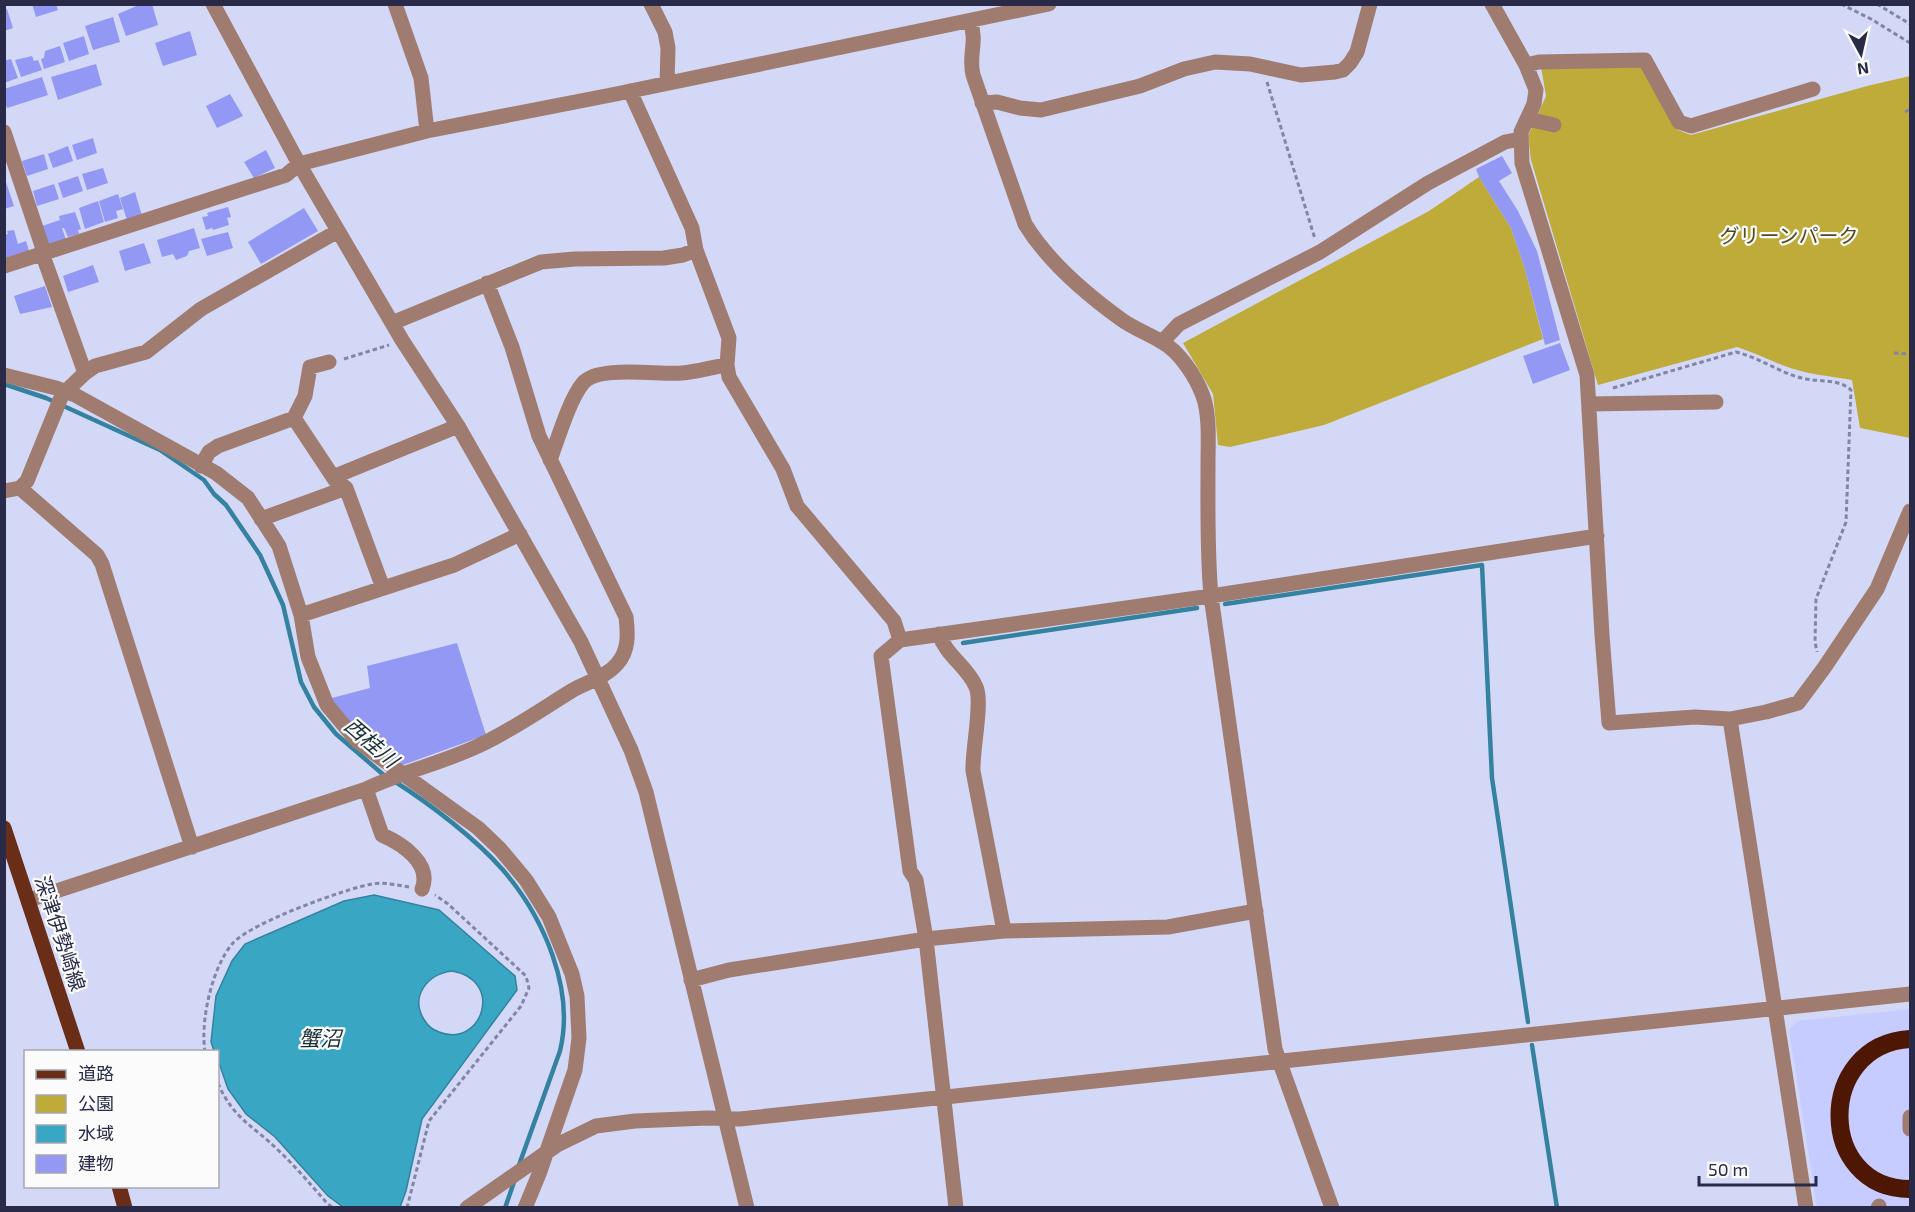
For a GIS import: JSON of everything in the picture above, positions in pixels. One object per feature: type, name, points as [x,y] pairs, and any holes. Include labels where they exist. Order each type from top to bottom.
[{"type":"highway","points":[[1911,1039],[1881,1046],[1858,1063],[1842,1092],[1838,1122],[1847,1152],[1866,1174],[1878,1182],[1911,1190]]},
{"type":"highway","points":[[1911,1049],[1892,1053],[1877,1060],[1867,1069],[1852,1092],[1849,1106],[1852,1136],[1868,1162],[1892,1176],[1911,1180]]},
{"type":"main road","name":"深津伊勢崎線","points":[[4,828],[77,1050]]},
{"type":"main road","points":[[120,1188],[125,1208]]},
{"type":"street","points":[[213,4],[298,164],[392,323],[458,426],[581,642],[631,750],[646,792],[747,1208]]},
{"type":"street","points":[[395,4],[421,78],[427,131]]},
{"type":"street","points":[[651,4],[665,32],[668,48],[667,83]]},
{"type":"street","points":[[4,266],[286,175],[298,164],[427,131],[630,91],[975,15],[1049,4]]},
{"type":"street","points":[[982,103],[997,102],[1041,110],[1140,86],[1198,65],[1236,62],[1301,75],[1325,74],[1342,70],[1357,52],[1370,4]]},
{"type":"street","points":[[1492,4],[1526,64],[1536,90],[1534,104],[1521,132],[1522,163],[1587,375],[1609,723],[1695,717],[1730,719],[1798,703],[1877,589],[1911,511]]},
{"type":"street","points":[[975,15],[975,41],[970,62],[982,103],[1025,224],[1034,238],[1079,285],[1108,310],[1126,323],[1162,342],[1179,356],[1196,381],[1205,403],[1211,596],[1275,1049],[1332,1208]]},
{"type":"street","points":[[1526,64],[1645,60],[1679,122],[1691,126],[1813,89]]},
{"type":"street","points":[[630,91],[692,228],[696,250],[729,338],[727,365],[729,377],[783,469],[796,506],[894,621],[900,640]]},
{"type":"street","points":[[1528,119],[1554,125]]},
{"type":"street","points":[[4,132],[42,246],[42,253],[85,373]]},
{"type":"street","points":[[1162,342],[1179,324],[1320,252],[1428,183],[1505,142],[1520,139]]},
{"type":"street","points":[[192,847],[102,564],[97,555],[12,490],[27,482],[63,392],[85,373],[95,366],[146,351],[201,309],[338,231]]},
{"type":"street","points":[[392,323],[541,262],[575,259],[664,258],[696,250]]},
{"type":"street","points":[[29,900],[370,788],[489,741],[612,669],[624,654],[628,633],[626,616],[539,436],[512,347],[487,283]]},
{"type":"street","points":[[201,466],[209,452],[218,446],[294,418],[305,396],[310,367],[329,362]]},
{"type":"street","points":[[550,460],[574,398],[583,383],[594,375],[608,372],[683,373],[727,365]]},
{"type":"street","points":[[4,375],[63,392],[154,438],[216,473],[248,498],[279,546],[301,615],[308,657],[327,705],[357,741],[478,828],[500,849],[534,891],[549,917],[564,952],[577,996],[579,1038],[575,1070],[525,1208]]},
{"type":"street","points":[[1588,398],[1716,402]]},
{"type":"street","points":[[294,418],[333,477],[346,488],[383,588]]},
{"type":"street","points":[[333,477],[458,426]]},
{"type":"street","points":[[261,519],[346,488]]},
{"type":"street","points":[[301,615],[454,565],[520,534]]},
{"type":"street","points":[[956,1208],[926,939],[916,880],[910,871],[881,656],[900,640],[1211,596],[1597,536]]},
{"type":"street","points":[[939,634],[942,644],[977,689],[978,709],[972,771],[1004,931]]},
{"type":"street","points":[[1730,719],[1806,1208]]},
{"type":"street","points":[[370,788],[382,835],[403,845],[424,871],[426,876],[422,889]]},
{"type":"street","points":[[692,980],[729,969],[926,939],[1004,931],[1168,927],[1256,910]]},
{"type":"street","points":[[467,1208],[579,1133],[606,1124],[707,1118],[740,1119],[1911,994]]},
{"type":"street","points":[[1911,1117],[1911,1129]]},
{"type":"path","points":[[1841,4],[1911,43]]},
{"type":"path","points":[[1877,4],[1911,24]]},
{"type":"path","points":[[1265,67],[1265,76],[1320,252]]},
{"type":"path","points":[[1905,112],[1911,109]]},
{"type":"path","points":[[329,362],[391,345]]},
{"type":"path","points":[[1588,398],[1600,392],[1736,352],[1749,355],[1780,371],[1844,384],[1851,390],[1846,522],[1816,599],[1815,642],[1824,668]]},
{"type":"path","points":[[1894,353],[1911,354]]},
{"type":"path","points":[[206,1050],[203,1031],[206,1008],[225,955],[237,938],[267,922],[353,889],[375,883],[422,889],[448,904],[526,976],[529,988],[521,1006],[429,1121],[407,1208]]},
{"type":"path","points":[[219,1085],[228,1104],[290,1161],[333,1208]]},
{"type":"shaded area","points":[[1910,1009],[1910,1205],[1902,1208],[1817,1207],[1789,1030],[1797,1021]]},
{"type":"green space","name":"グリーンパーク","points":[[1642,66],[1678,130],[1691,135],[1910,76],[1910,438],[1860,428],[1852,380],[1799,371],[1737,347],[1598,385],[1531,160],[1528,136],[1546,96],[1541,67]]},
{"type":"green space","points":[[1479,177],[1511,228],[1524,266],[1543,339],[1324,425],[1230,447],[1218,445],[1213,394],[1183,343],[1429,211]]},
{"type":"water","name":"蟹沼","points":[[374,895],[439,910],[515,976],[517,990],[422,1119],[406,1191],[400,1207],[343,1207],[328,1196],[275,1137],[246,1114],[228,1089],[219,1063],[219,1050],[214,1050],[211,1042],[216,996],[232,961],[245,944],[344,901]],"holes":[[[452,971],[468,977],[478,987],[483,999],[481,1011],[476,1023],[467,1031],[454,1035],[439,1032],[426,1023],[419,1003],[420,995],[423,988],[435,977]]]},
{"type":"building","points":[[32,4],[56,4],[58,10],[36,17]]},
{"type":"building","points":[[141,4],[152,4],[158,25],[126,36],[118,14]]},
{"type":"building","points":[[4,9],[7,9],[13,28],[4,31]]},
{"type":"building","points":[[113,17],[120,42],[93,50],[85,26]]},
{"type":"building","points":[[190,31],[197,55],[163,66],[155,43]]},
{"type":"building","points":[[84,36],[89,54],[69,61],[63,43]]},
{"type":"building","points":[[60,46],[65,62],[44,69],[41,59],[44,58],[45,51]]},
{"type":"building","points":[[32,56],[34,61],[38,60],[42,70],[21,77],[15,60]]},
{"type":"building","points":[[11,59],[18,78],[4,83],[4,61]]},
{"type":"building","points":[[96,64],[102,85],[58,100],[51,77]]},
{"type":"building","points":[[42,77],[48,95],[7,108],[4,101],[4,89]]},
{"type":"building","points":[[230,94],[243,116],[217,128],[206,106]]},
{"type":"building","points":[[93,138],[97,153],[77,160],[72,145]]},
{"type":"building","points":[[68,146],[73,161],[53,168],[48,154]]},
{"type":"building","points":[[266,150],[275,168],[254,178],[244,162]]},
{"type":"building","points":[[44,154],[48,169],[27,176],[22,161]]},
{"type":"building","points":[[1502,156],[1512,173],[1499,181],[1518,211],[1537,251],[1560,340],[1545,345],[1524,266],[1511,228],[1476,169]]},
{"type":"building","points":[[103,168],[108,183],[87,190],[82,174]]},
{"type":"building","points":[[78,176],[83,191],[63,198],[58,183]]},
{"type":"building","points":[[4,180],[14,206],[4,209]]},
{"type":"building","points":[[54,184],[59,199],[37,206],[33,191]]},
{"type":"building","points":[[135,192],[142,216],[127,220],[120,198]]},
{"type":"building","points":[[118,194],[123,209],[116,211],[118,218],[105,222],[99,201]]},
{"type":"building","points":[[98,201],[104,222],[85,229],[79,208]]},
{"type":"building","points":[[228,207],[231,217],[227,218],[229,225],[206,230],[202,217],[208,216],[207,213]]},
{"type":"building","points":[[304,208],[318,231],[261,264],[248,242]]},
{"type":"building","points":[[75,212],[81,229],[78,230],[79,234],[68,237],[62,228],[66,240],[48,245],[42,226],[60,220],[59,216]]},
{"type":"building","points":[[194,228],[200,248],[189,251],[187,256],[176,260],[173,254],[162,257],[157,240]]},
{"type":"building","points":[[14,230],[18,244],[26,241],[29,251],[4,258],[4,235],[8,234],[7,231]]},
{"type":"building","points":[[228,232],[233,248],[207,256],[201,239]]},
{"type":"building","points":[[144,243],[151,263],[125,271],[119,251]]},
{"type":"building","points":[[93,265],[99,282],[68,292],[63,276]]},
{"type":"building","points":[[45,286],[52,307],[20,314],[14,296]]},
{"type":"building","points":[[1560,343],[1570,370],[1533,384],[1523,356]]},
{"type":"building","points":[[457,643],[486,735],[400,766],[377,753],[328,699],[370,688],[367,666]]},
{"type":"waterway","name":"西桂川","points":[[4,384],[46,398],[160,450],[204,480],[226,505],[260,555],[283,605],[301,682],[314,707],[336,734],[386,777]]},
{"type":"waterway","points":[[1225,604],[1482,565],[1492,778],[1528,1022]]},
{"type":"waterway","points":[[963,643],[1197,608]]},
{"type":"waterway","name":"西桂川","points":[[394,781],[452,822],[503,870],[531,910],[552,955],[559,979],[564,1027],[560,1051],[519,1165]]},
{"type":"waterway","points":[[1532,1045],[1557,1208]]},
{"type":"waterway","name":"西桂川","points":[[505,1208],[514,1182]]}]
